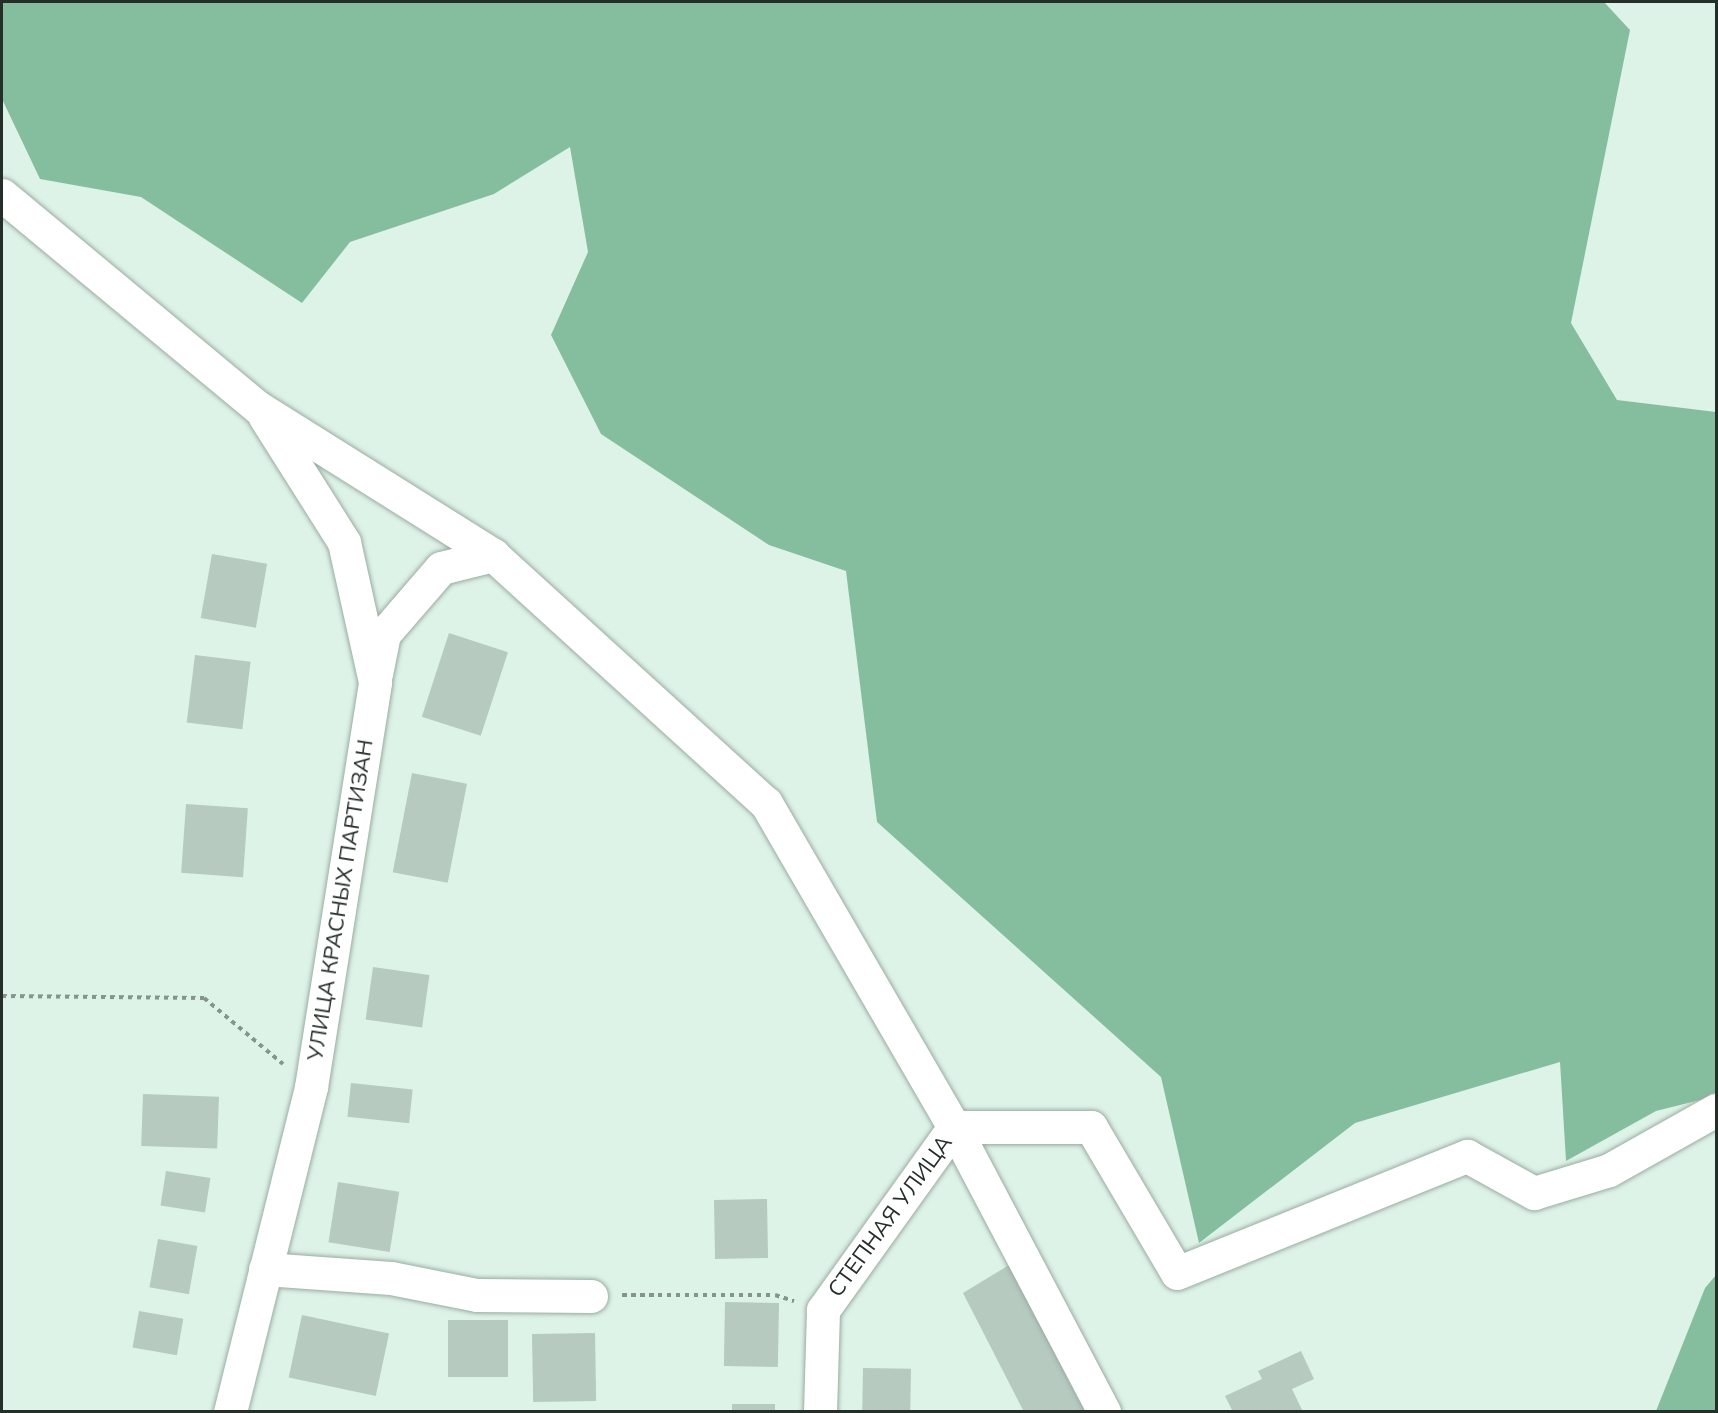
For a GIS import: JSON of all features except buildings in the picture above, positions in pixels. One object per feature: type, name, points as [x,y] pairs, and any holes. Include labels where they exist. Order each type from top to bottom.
[{"type":"street","points":[[2,195],[259,408],[493,555],[766,803],[954,1127],[1104,1412]]},
{"type":"street","name":"УЛИЦА КРАСНЫХ ПАРТИЗАН","points":[[230,1412],[311,1087],[375,682],[344,542],[259,408]]},
{"type":"street","points":[[375,682],[384,634],[441,568],[493,555]]},
{"type":"street","points":[[954,1127],[1091,1127],[1177,1273],[1467,1156],[1534,1193],[1609,1170],[1716,1110]]},
{"type":"street","name":"СТЕПНАЯ УЛИЦА","points":[[820,1412],[823,1310],[954,1127]]},
{"type":"street","points":[[265,1269],[391,1278],[477,1295],[591,1296]]},
{"type":"path","points":[[2,996],[204,998],[311,1087]]},
{"type":"path","points":[[591,1296],[775,1295],[823,1310]]},
{"type":"green space","points":[[2,2],[1604,2],[1630,30],[1571,323],[1617,400],[1716,412],[1716,1096],[1656,1111],[1566,1161],[1560,1062],[1355,1123],[1199,1243],[1161,1077],[877,822],[846,571],[769,545],[601,434],[551,335],[588,252],[570,147],[494,194],[350,242],[302,303],[141,197],[40,179],[2,99]]},
{"type":"green space","points":[[1716,1275],[1716,1411],[1656,1411],[1705,1288]]}]
